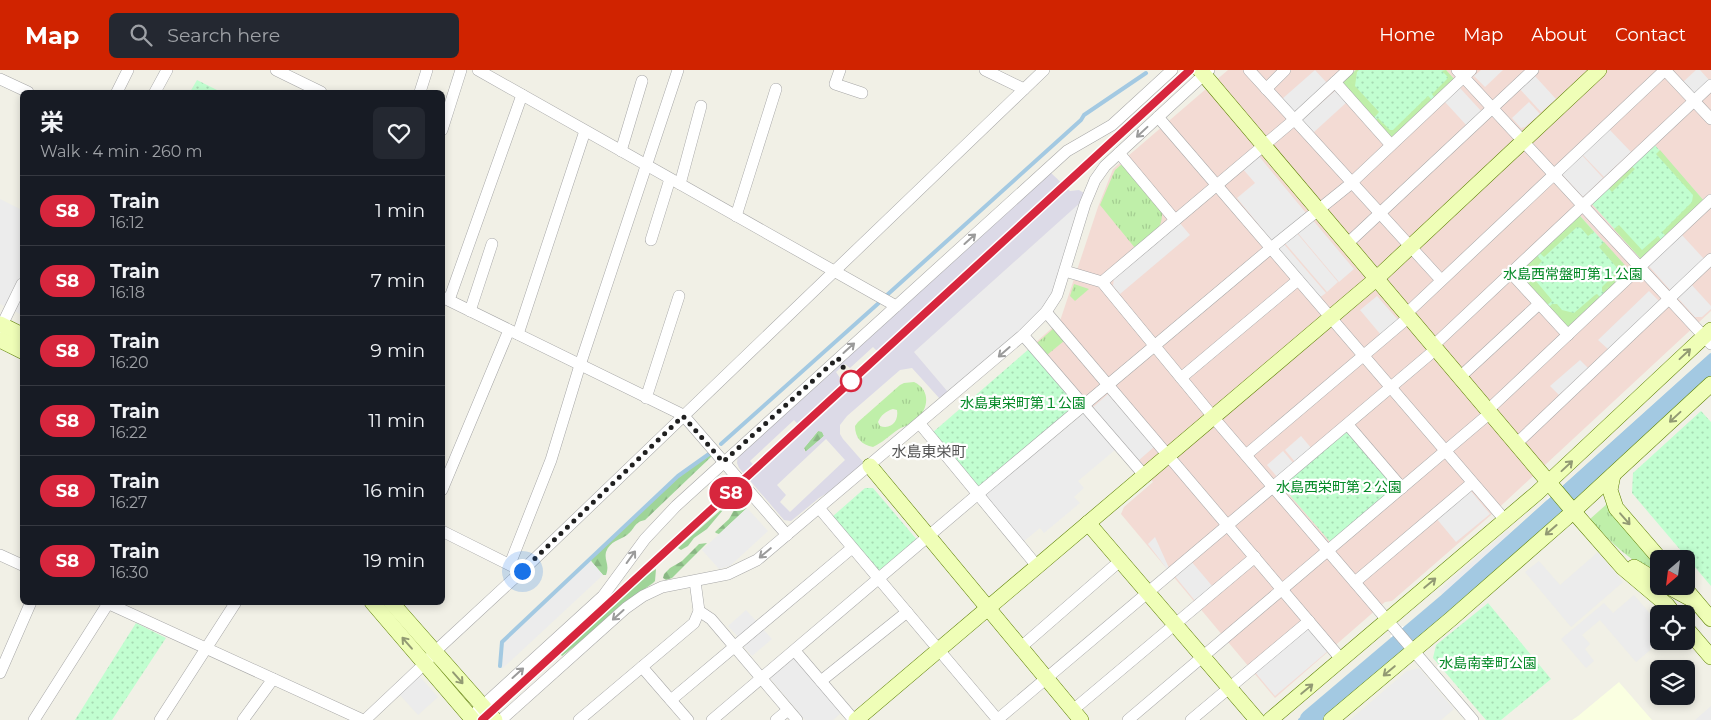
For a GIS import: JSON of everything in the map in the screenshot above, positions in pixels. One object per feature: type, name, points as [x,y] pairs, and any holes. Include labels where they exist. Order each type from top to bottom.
[{"type":"street","points":[[118,90],[128,70]]},
{"type":"street","points":[[156,90],[167,70]]},
{"type":"street","points":[[276,70],[317,90]]},
{"type":"street","points":[[421,90],[427,70]]},
{"type":"street","points":[[445,121],[461,70]]},
{"type":"street","points":[[478,70],[896,306]]},
{"type":"street","points":[[510,564],[550,460],[678,70]]},
{"type":"street","points":[[840,70],[835,84],[862,93]]},
{"type":"street","points":[[985,70],[1024,89]]},
{"type":"street","points":[[111,605],[364,720],[1044,70]]},
{"type":"street","points":[[375,605],[470,719],[603,596],[650,533],[723,462],[1067,150],[1112,125],[1172,70]]},
{"type":"street","points":[[1249,70],[1441,280]]},
{"type":"street","points":[[1266,88],[1286,70]]},
{"type":"street","points":[[1102,282],[1294,120],[1348,70]]},
{"type":"street","points":[[1347,244],[1533,70]]},
{"type":"street","points":[[795,651],[855,720],[1376,279],[1599,70]]},
{"type":"street","points":[[1246,455],[1363,357],[1407,316],[1441,280],[1665,70],[1711,119]]},
{"type":"street","points":[[501,720],[626,608],[643,596],[662,587],[728,574],[757,560],[1023,335],[1046,312],[1057,295],[1094,180],[1105,166],[1204,72],[1263,145],[1570,507],[1623,568],[1667,605]]},
{"type":"street","points":[[712,720],[1270,248],[1351,182],[1464,72],[1492,109],[1669,299],[1708,337],[1553,486],[1504,520],[1392,625],[1341,660],[1270,720]]},
{"type":"street","points":[[0,78],[24,90]]},
{"type":"street","points":[[620,151],[642,81]]},
{"type":"street","points":[[1335,82],[1391,145]]},
{"type":"street","points":[[818,508],[998,720],[1390,389],[1711,85]]},
{"type":"street","points":[[736,216],[776,89]]},
{"type":"street","points":[[522,95],[446,299],[683,416],[787,535]]},
{"type":"street","points":[[651,240],[675,182],[701,106]]},
{"type":"street","points":[[1158,117],[1504,520]]},
{"type":"street","points":[[445,483],[513,332],[585,131]]},
{"type":"street","points":[[1119,153],[1175,220]]},
{"type":"street","points":[[1128,720],[1444,452],[1711,200]]},
{"type":"street","points":[[470,311],[492,244]]},
{"type":"street","points":[[1517,443],[1711,259]]},
{"type":"street","points":[[1065,271],[1102,282],[1246,455],[1473,720]]},
{"type":"street","points":[[1511,273],[1568,335]]},
{"type":"street","points":[[1181,378],[1298,280]]},
{"type":"street","points":[[1,329],[20,288]]},
{"type":"street","points":[[646,398],[679,296]]},
{"type":"street","points":[[1460,377],[1540,304]]},
{"type":"street","points":[[1046,312],[1341,660]]},
{"type":"street","points":[[1,329],[20,334]]},
{"type":"street","points":[[1,329],[20,349]]},
{"type":"street","points":[[1023,335],[1144,474]]},
{"type":"street","points":[[1331,720],[1411,648],[1451,619],[1570,507],[1614,474],[1711,384]]},
{"type":"street","points":[[920,424],[1037,566]]},
{"type":"street","points":[[1348,425],[1402,488]]},
{"type":"street","points":[[870,466],[1077,715],[1175,624],[1255,557]]},
{"type":"street","points":[[1614,474],[1610,490],[1616,508],[1652,550]]},
{"type":"street","points":[[1355,582],[1472,484]]},
{"type":"street","points":[[1088,523],[1257,720]]},
{"type":"street","points":[[445,532],[522,571]]},
{"type":"street","points":[[671,700],[852,548]]},
{"type":"street","points":[[1608,550],[1650,577]]},
{"type":"street","points":[[0,555],[20,564]]},
{"type":"street","points":[[1020,648],[1120,560]]},
{"type":"street","points":[[579,720],[592,716],[642,667],[694,623],[699,611],[695,581]]},
{"type":"street","points":[[1684,595],[1697,602]]},
{"type":"street","points":[[1691,595],[1711,619]]},
{"type":"street","points":[[0,673],[30,605]]},
{"type":"street","points":[[34,720],[106,605]]},
{"type":"street","points":[[160,720],[207,649],[233,605]]},
{"type":"street","points":[[394,605],[495,720]]},
{"type":"street","points":[[699,611],[711,619],[796,720]]},
{"type":"street","points":[[821,681],[907,612]]},
{"type":"street","points":[[1192,720],[1309,621]]},
{"type":"street","points":[[1695,638],[1711,657]]},
{"type":"street","points":[[642,667],[688,720]]},
{"type":"street","points":[[243,720],[273,679]]},
{"type":"street","points":[[776,720],[788,710]]},
{"type":"shaded area","points":[[1228,70],[1711,70],[1711,311],[1491,515],[1392,601],[1385,602],[1275,698],[1121,514],[1124,507],[1153,482],[1035,343],[1060,321],[1098,207],[1113,169]]},
{"type":"shaded area","points":[[1315,70],[1327,83],[1295,112],[1282,99]]},
{"type":"shaded area","points":[[1481,70],[1503,70],[1485,87],[1474,76]]},
{"type":"shaded area","points":[[1696,70],[1700,70],[1709,80],[1694,94],[1683,82]]},
{"type":"shaded area","points":[[1534,75],[1556,99],[1541,112],[1519,88]]},
{"type":"shaded area","points":[[1460,88],[1483,113],[1468,127],[1445,102]]},
{"type":"shaded area","points":[[1336,90],[1347,102],[1313,133],[1302,120]]},
{"type":"shaded area","points":[[1529,102],[1540,114],[1525,127],[1521,128],[1512,118]]},
{"type":"shaded area","points":[[1608,128],[1631,152],[1604,177],[1581,153]]},
{"type":"shaded area","points":[[1580,153],[1603,178],[1583,197],[1560,172]]},
{"type":"shaded area","points":[[1258,155],[1306,213],[1272,241],[1237,198],[1255,183],[1242,168]]},
{"type":"shaded area","points":[[1050,172],[1070,191],[1079,190],[1084,193],[1081,202],[914,352],[948,392],[940,399],[912,368],[900,370],[847,416],[840,425],[840,434],[864,463],[840,485],[819,498],[791,521],[784,520],[739,468],[737,463],[738,454]],"holes":[[[873,347],[884,358],[848,390],[839,380],[840,378],[836,372],[845,364],[850,368]],[[794,420],[804,431],[759,471],[750,461]],[[818,431],[822,432],[824,436],[805,452],[804,448]],[[826,439],[845,460],[790,512],[780,502],[786,495],[777,485]]]},
{"type":"shaded area","points":[[0,199],[20,209],[20,314],[0,304]]},
{"type":"shaded area","points":[[1081,202],[1053,291],[1045,305],[1034,318],[948,392],[914,352]]},
{"type":"shaded area","points":[[1312,219],[1354,269],[1339,282],[1297,232]]},
{"type":"shaded area","points":[[1179,222],[1190,235],[1120,294],[1113,286],[1114,277]]},
{"type":"shaded area","points":[[1296,232],[1338,282],[1327,292],[1284,242]]},
{"type":"shaded area","points":[[1681,234],[1705,260],[1671,291],[1648,265]]},
{"type":"shaded area","points":[[1283,243],[1326,293],[1319,298],[1277,248]]},
{"type":"shaded area","points":[[1690,283],[1711,306],[1711,309],[1702,317],[1695,317],[1676,296]]},
{"type":"shaded area","points":[[1649,291],[1659,301],[1609,350],[1598,340]]},
{"type":"shaded area","points":[[1377,296],[1399,321],[1381,335],[1360,310]]},
{"type":"shaded area","points":[[1580,360],[1588,368],[1559,395],[1550,386]]},
{"type":"shaded area","points":[[1108,394],[1154,447],[1138,461],[1092,408]]},
{"type":"shaded area","points":[[1084,413],[1115,450],[1078,481],[1084,488],[1074,497],[1080,503],[1044,533],[1040,528],[1023,542],[984,496]]},
{"type":"shaded area","points":[[1301,436],[1312,449],[1296,463],[1285,450]]},
{"type":"shaded area","points":[[1283,451],[1294,464],[1278,478],[1267,465]]},
{"type":"shaded area","points":[[1470,490],[1490,514],[1456,542],[1436,518]]},
{"type":"shaded area","points":[[747,508],[768,531],[730,566],[719,569],[702,550]]},
{"type":"shaded area","points":[[1508,530],[1523,547],[1454,608],[1439,591]]},
{"type":"shaded area","points":[[1155,537],[1169,568],[1167,569],[1148,544]]},
{"type":"shaded area","points":[[1598,552],[1623,582],[1571,627],[1525,572],[1539,561],[1560,585]]},
{"type":"shaded area","points":[[591,561],[603,575],[502,669],[504,642]]},
{"type":"shaded area","points":[[1191,561],[1213,587],[1196,602],[1174,575]]},
{"type":"shaded area","points":[[1634,595],[1650,614],[1650,650],[1636,662],[1600,620],[1582,635],[1590,644],[1585,649],[1594,661],[1586,668],[1561,639],[1604,603],[1613,613]]},
{"type":"shaded area","points":[[746,610],[757,622],[739,638],[728,626]]},
{"type":"shaded area","points":[[1307,627],[1328,651],[1275,696],[1255,672]]},
{"type":"shaded area","points":[[763,629],[772,639],[752,656],[743,646]]},
{"type":"shaded area","points":[[795,657],[842,712],[833,720],[805,720],[770,678]]},
{"type":"shaded area","points":[[1419,668],[1454,709],[1441,720],[1350,720],[1407,671]]},
{"type":"shaded area","points":[[419,676],[438,697],[418,715],[399,694]]},
{"type":"shaded area","points":[[1619,682],[1652,720],[1572,720],[1578,716]]},
{"type":"shaded area","points":[[1711,706],[1711,720],[1695,720]]},
{"type":"green space","points":[[1356,70],[1446,70],[1454,79],[1391,138],[1341,84]]},
{"type":"green space","points":[[1356,70],[1359,70],[1355,86],[1379,112],[1373,119],[1341,84]]},
{"type":"green space","points":[[1446,70],[1454,79],[1434,97],[1432,94],[1448,77],[1442,71]]},
{"type":"green space","points":[[197,80],[217,90],[191,90]]},
{"type":"green space","points":[[1428,96],[1432,100],[1391,138],[1375,121],[1378,118],[1390,130],[1393,130]]},
{"type":"green space","points":[[1654,144],[1704,201],[1642,260],[1592,204]]},
{"type":"green space","points":[[1660,150],[1704,201],[1667,237],[1662,232],[1692,202],[1693,195],[1656,154]]},
{"type":"green space","points":[[1122,164],[1162,212],[1162,219],[1158,229],[1135,248],[1100,205],[1115,170]]},
{"type":"green space","points":[[1631,166],[1635,169],[1612,192],[1608,188]]},
{"type":"green space","name":"水島西常盤町第１公園","points":[[1580,216],[1631,272],[1569,331],[1517,274]]},
{"type":"green space","points":[[1580,216],[1594,232],[1588,236],[1581,228],[1577,227],[1544,257],[1540,253]]},
{"type":"green space","points":[[1619,225],[1642,250],[1658,236],[1662,241],[1642,260],[1614,229]]},
{"type":"green space","points":[[1604,242],[1631,272],[1606,295],[1602,291],[1602,287],[1619,270],[1599,247]]},
{"type":"green space","points":[[1537,256],[1542,261],[1530,274],[1552,301],[1546,306],[1517,274]]},
{"type":"green space","points":[[1074,284],[1089,289],[1075,301],[1070,296]]},
{"type":"green space","points":[[1597,294],[1602,299],[1569,331],[1548,308],[1552,304],[1557,304],[1562,310],[1574,313]]},
{"type":"green space","points":[[1054,328],[1064,341],[1047,355],[1037,343]]},
{"type":"green space","name":"水島東栄町第１公園","points":[[1030,348],[1079,405],[977,488],[932,433]]},
{"type":"green space","points":[[914,382],[920,385],[926,395],[924,411],[914,422],[899,429],[873,447],[862,443],[856,434],[855,426],[904,383]],"holes":[[[893,409],[897,410],[897,418],[891,426],[880,426],[878,422],[884,414]]]},
{"type":"green space","points":[[1701,411],[1711,422],[1711,586],[1695,567],[1695,550],[1680,550],[1632,493],[1633,473]]},
{"type":"green space","points":[[818,431],[822,431],[824,436],[806,452],[804,448]]},
{"type":"green space","name":"水島西栄町第２公園","points":[[1347,431],[1396,488],[1331,543],[1282,486]]},
{"type":"green space","points":[[710,454],[712,456],[645,520],[639,522],[627,535],[610,545],[606,552],[607,571],[606,575],[603,575],[591,561],[592,558],[678,478]]},
{"type":"green space","points":[[865,488],[873,488],[918,541],[879,573],[832,517]]},
{"type":"green space","points":[[738,503],[744,504],[747,508],[719,534],[716,533],[729,519]]},
{"type":"green space","points":[[1608,503],[1650,552],[1650,570],[1622,551],[1590,519]]},
{"type":"green space","points":[[723,508],[707,529],[694,538],[688,546],[681,550],[678,548]]},
{"type":"green space","points":[[707,543],[672,578],[666,580],[663,578],[670,568],[682,561],[699,544]]},
{"type":"green space","points":[[656,569],[655,581],[653,583],[615,610],[594,631],[562,656],[560,654],[644,577]]},
{"type":"green space","name":"水島南幸町公園","points":[[1488,603],[1551,679],[1501,720],[1486,720],[1433,658],[1436,645]]},
{"type":"green space","points":[[136,623],[166,638],[112,720],[75,720]]},
{"type":"pier","points":[[1563,485],[1574,498],[1559,511],[1547,499]]},
{"type":"pier","points":[[1403,626],[1415,641],[1403,651],[1390,636]]},
{"type":"waterway","points":[[887,295],[1081,120],[1084,115],[1146,73]]},
{"type":"waterway","points":[[721,444],[881,301]]},
{"type":"waterway","points":[[1561,490],[1711,355]]},
{"type":"waterway","points":[[1310,720],[1447,604],[1711,367]]},
{"type":"waterway","points":[[500,666],[502,642],[678,476],[709,454]]},
{"type":"waterway","points":[[1300,720],[1392,643],[1556,495]]},
{"type":"railway","points":[[482,720],[1190,70]]},
{"type":"train","name":"S8","points":[[482,720],[733,492],[887,347],[1190,70]]},
{"type":"district","name":"水島東栄町","points":[[929,451]]},
{"type":"route","points":[[522,571],[683,416],[723,462],[838,358],[851,381]]}]
